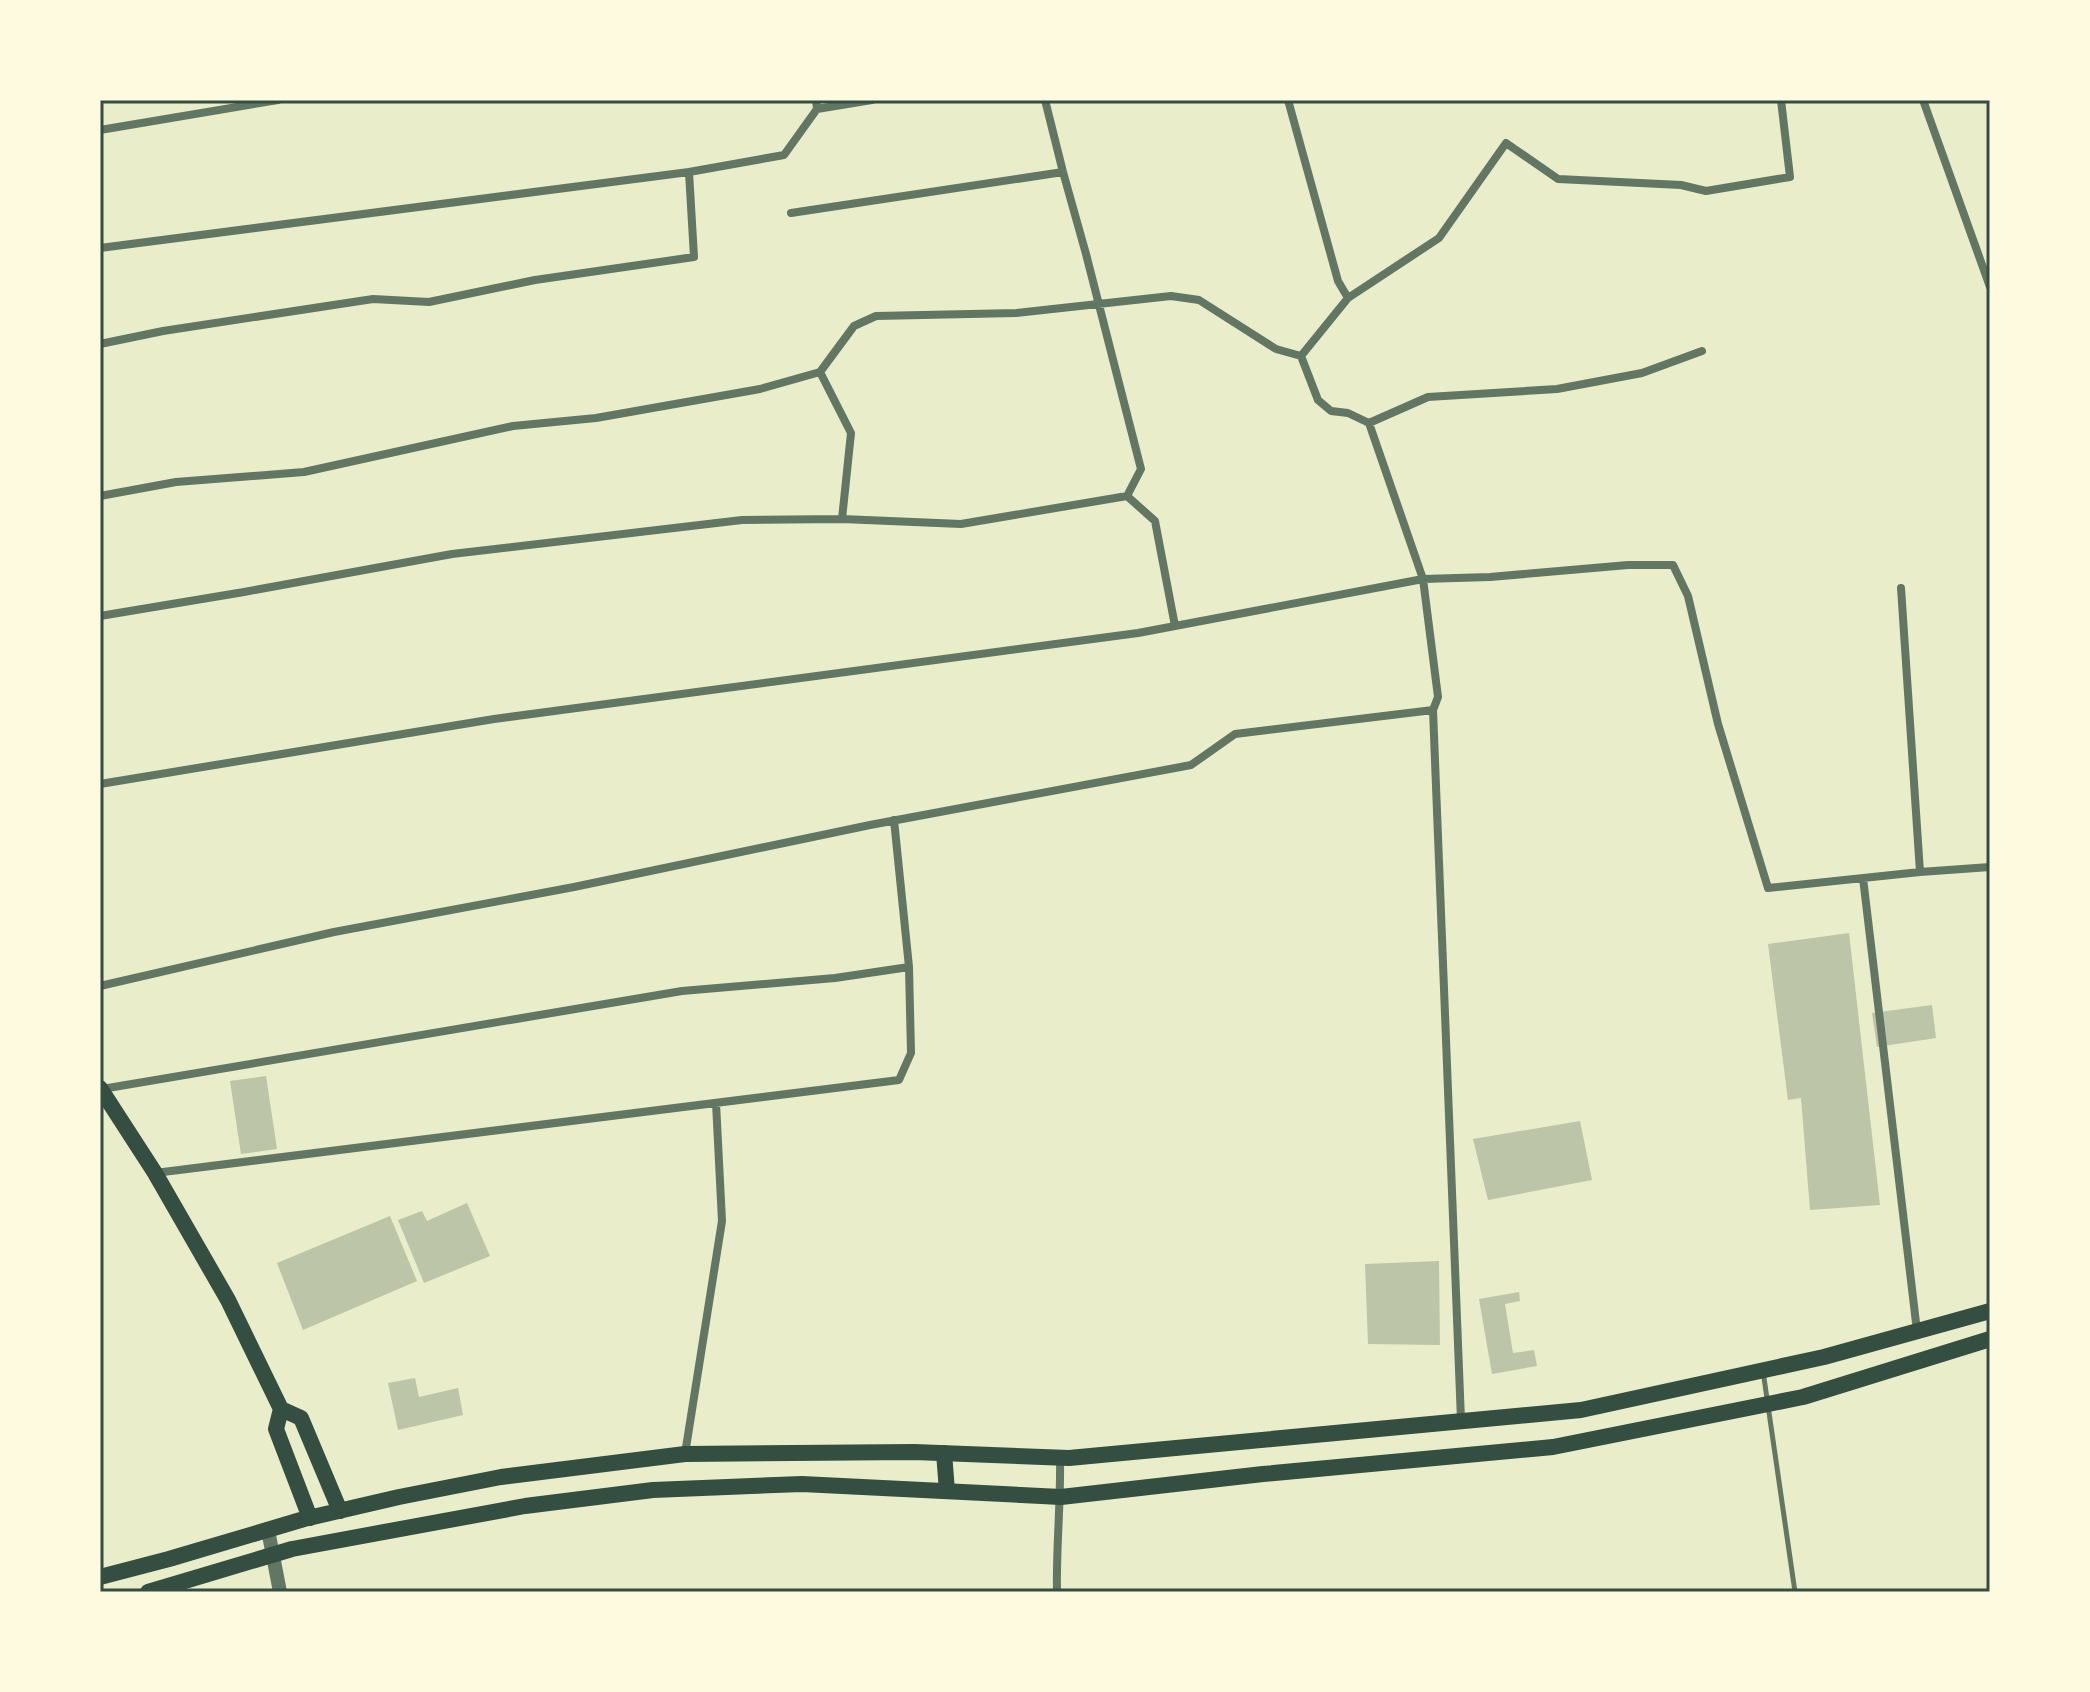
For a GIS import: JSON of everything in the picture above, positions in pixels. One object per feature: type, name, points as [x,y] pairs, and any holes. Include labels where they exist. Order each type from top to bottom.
[{"type":"main road","points":[[100,1089],[155,1173],[228,1300],[281,1409],[301,1418],[340,1511]]},
{"type":"main road","points":[[100,1577],[310,1518],[501,1477],[685,1454],[944,1453],[1060,1457],[1581,1410],[1824,1357],[1990,1311]]},
{"type":"main road","points":[[148,1592],[292,1549],[525,1506],[653,1490],[802,1484],[1061,1497],[1553,1447],[1803,1397],[1990,1339]]},
{"type":"main road","points":[[281,1409],[276,1429],[310,1518]]},
{"type":"main road","points":[[944,1453],[947,1491]]},
{"type":"street","points":[[100,130],[278,100]]},
{"type":"street","points":[[100,248],[689,172],[784,155],[817,105],[872,100]]},
{"type":"street","points":[[1045,100],[1141,469],[1127,496]]},
{"type":"street","points":[[1288,100],[1338,281],[1348,298]]},
{"type":"street","points":[[1301,356],[1348,298],[1439,238],[1506,143],[1558,179],[1681,185],[1706,191],[1790,177],[1781,100]]},
{"type":"street","points":[[1923,100],[1990,287]]},
{"type":"street","points":[[100,344],[163,331],[373,299],[429,302],[535,280],[694,257],[689,172]]},
{"type":"street","points":[[791,213],[1063,172]]},
{"type":"street","points":[[100,496],[176,482],[304,472],[513,426],[596,418],[760,389],[820,372],[854,326],[876,316],[1016,313],[1171,296],[1199,300],[1276,349],[1301,356]]},
{"type":"street","points":[[1369,423],[1428,397],[1557,389],[1642,373],[1702,351]]},
{"type":"street","points":[[1301,356],[1318,400],[1331,411],[1348,413],[1369,423],[1423,579],[1438,697],[1433,710],[1461,1420]]},
{"type":"street","points":[[820,372],[851,433],[842,519]]},
{"type":"street","points":[[100,616],[452,554],[742,520],[842,519],[961,524],[1127,496]]},
{"type":"street","points":[[1127,496],[1155,521],[1175,626]]},
{"type":"street","points":[[100,784],[494,719],[1138,633],[1423,579],[1490,577],[1628,565],[1673,565],[1688,596],[1718,724],[1768,888],[1990,867]]},
{"type":"street","points":[[1901,588],[1920,872]]},
{"type":"street","points":[[100,986],[334,932],[574,887],[894,820],[1191,765],[1235,734],[1433,710]]},
{"type":"street","points":[[155,1173],[899,1080],[911,1053],[909,967],[894,820]]},
{"type":"street","points":[[1863,878],[1917,1331]]},
{"type":"street","points":[[100,1089],[682,991],[835,978],[909,967]]},
{"type":"street","points":[[685,1454],[722,1221],[716,1103]]},
{"type":"street","points":[[1057,1592],[1060,1457]]},
{"type":"street","points":[[268,1530],[280,1592]]},
{"type":"lane","points":[[1763,1370],[1795,1592]]},
{"type":"building","points":[[1849,933],[1880,1205],[1810,1210],[1801,1098],[1788,1100],[1768,944]]},
{"type":"building","points":[[1932,1005],[1936,1038],[1877,1047],[1872,1013]]},
{"type":"building","points":[[266,1076],[277,1149],[241,1154],[230,1081]]},
{"type":"building","points":[[1580,1121],[1592,1180],[1488,1200],[1473,1139]]},
{"type":"building","points":[[467,1203],[490,1256],[424,1283],[398,1220],[422,1211],[427,1221]]},
{"type":"building","points":[[390,1216],[417,1281],[303,1330],[277,1263]]},
{"type":"building","points":[[1439,1261],[1440,1345],[1368,1344],[1365,1264]]},
{"type":"building","points":[[1519,1292],[1520,1301],[1505,1304],[1513,1353],[1534,1350],[1537,1366],[1492,1374],[1479,1299]]},
{"type":"building","points":[[415,1378],[419,1397],[458,1388],[463,1415],[398,1430],[388,1383]]}]
